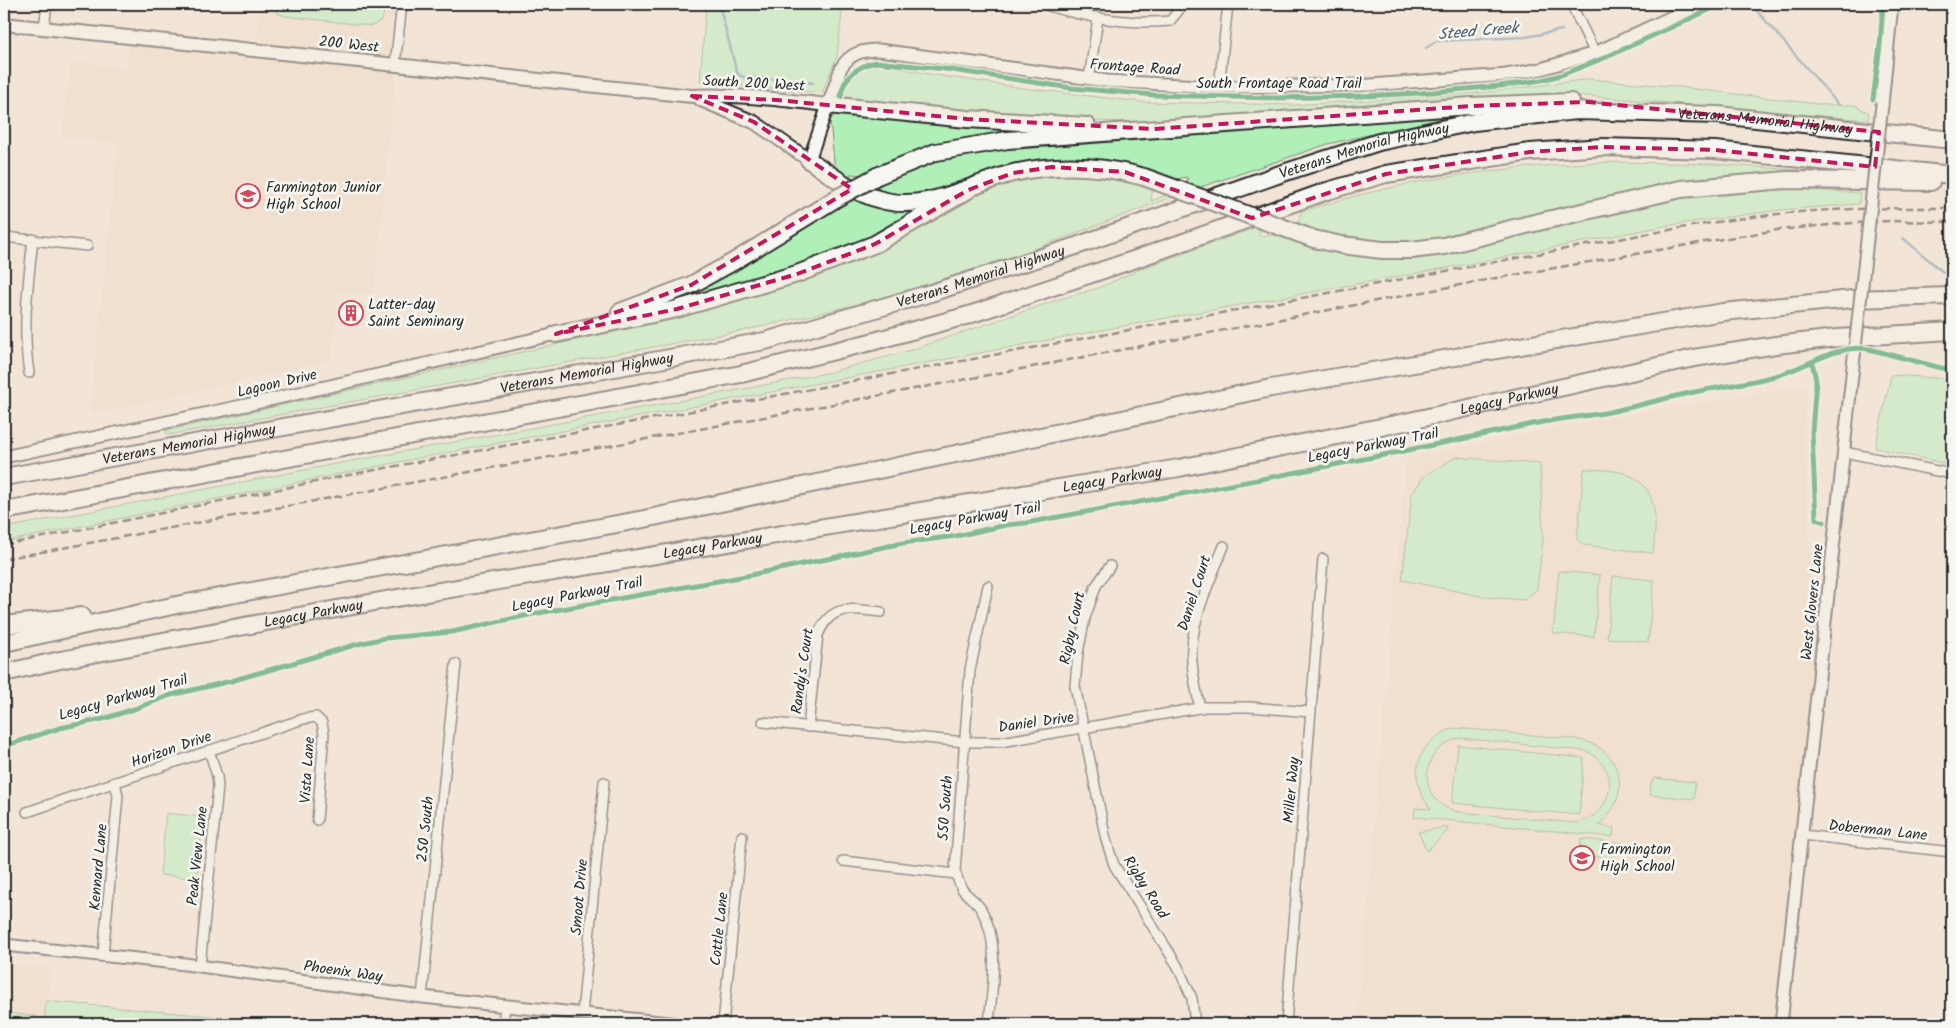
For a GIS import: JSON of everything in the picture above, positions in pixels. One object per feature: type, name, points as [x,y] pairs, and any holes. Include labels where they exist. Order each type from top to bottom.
[{"type":"highway","points":[[556,334],[648,302],[691,284],[733,262],[837,198],[877,176],[936,152],[1008,140],[1532,102],[1588,102],[1718,115]]},
{"type":"highway","points":[[828,105],[967,119],[1154,129]]},
{"type":"highway","name":"Veterans Memorial Highway","points":[[4,477],[765,342],[940,290],[1379,142],[1474,122],[1577,111],[1718,115],[1952,140]]},
{"type":"highway","name":"Veterans Memorial Highway","points":[[4,511],[740,374],[871,342],[969,315],[1133,260],[1327,191],[1386,174],[1530,152],[1603,147],[1715,150],[1952,175]]},
{"type":"highway","points":[[810,160],[851,188],[879,200],[900,203],[941,199],[1013,173],[1052,167],[1108,168],[1144,177],[1314,239],[1382,250],[1411,250],[1444,246],[1681,189],[1787,180],[1952,183]]},
{"type":"highway","points":[[556,334],[677,309],[797,274],[875,244],[968,190]]},
{"type":"highway","points":[[4,643],[181,604],[644,519],[1190,404],[1291,385],[1723,312],[1852,299],[1952,296]]},
{"type":"highway","name":"Legacy Parkway","points":[[4,673],[70,658],[391,599],[1179,468],[1396,424],[1694,358],[1837,338],[1952,331]]},
{"type":"highway","points":[[4,625],[181,604]]},
{"type":"main road","name":"200 West","points":[[4,24],[692,96]]},
{"type":"main road","name":"South 200 West","points":[[692,96],[777,100],[828,105]]},
{"type":"main road","name":"South 200 West","points":[[692,96],[754,122],[810,160]]},
{"type":"street","points":[[44,28],[47,4]]},
{"type":"street","points":[[395,65],[402,4]]},
{"type":"street","points":[[1044,4],[1098,18],[1157,22],[1170,21],[1179,10],[1180,4]]},
{"type":"street","points":[[1219,86],[1228,4]]},
{"type":"street","points":[[1571,4],[1595,53]]},
{"type":"street","name":"Frontage Road","points":[[810,160],[839,71],[844,62],[857,53],[871,50],[1090,79],[1219,86],[1370,85],[1506,75],[1541,69],[1595,53],[1699,4]]},
{"type":"street","name":"West Glovers Lane","points":[[1781,1024],[1892,4]]},
{"type":"street","points":[[1090,79],[1098,18]]},
{"type":"street","points":[[4,236],[87,246]]},
{"type":"street","points":[[29,373],[25,351],[26,307],[32,240]]},
{"type":"street","name":"Lagoon Drive","points":[[4,457],[260,402],[556,334]]},
{"type":"street","points":[[1844,452],[1952,474]]},
{"type":"street","name":"Daniel Court","points":[[1200,708],[1192,661],[1194,633],[1203,599],[1224,546]]},
{"type":"street","name":"Miller Way","points":[[1286,1024],[1323,559]]},
{"type":"street","name":"Rigby Court","points":[[1084,729],[1075,686],[1078,653],[1085,618],[1096,586],[1110,566]]},
{"type":"street","name":"550 South","points":[[956,874],[957,832],[970,670],[988,586]]},
{"type":"street","name":"Randy's Court","points":[[808,727],[818,635],[823,622],[831,614],[843,610],[881,612]]},
{"type":"street","name":"250 South","points":[[422,997],[456,664]]},
{"type":"street","name":"Daniel Drive","points":[[763,722],[965,742],[1001,742],[1200,708],[1240,707],[1312,712]]},
{"type":"street","name":"Horizon Drive","points":[[27,812],[303,719],[316,717],[322,723]]},
{"type":"street","name":"Vista Lane","points":[[317,820],[324,734],[322,723]]},
{"type":"street","name":"Rigby Road","points":[[1084,729],[1106,840],[1114,865],[1177,965],[1192,998],[1196,1024]]},
{"type":"street","name":"Peak View Lane","points":[[200,966],[218,786],[209,750]]},
{"type":"street","name":"Kennard Lane","points":[[103,955],[118,796],[115,782]]},
{"type":"street","name":"Smoot Drive","points":[[582,1014],[604,782]]},
{"type":"street","name":"Doberman Lane","points":[[1802,835],[1952,852]]},
{"type":"street","name":"Cottle Lane","points":[[723,1024],[742,836]]},
{"type":"street","points":[[843,861],[956,874],[962,889],[980,908],[988,928],[992,946],[994,977],[988,1024]]},
{"type":"street","name":"Phoenix Way","points":[[4,945],[200,966],[422,997],[679,1024]]},
{"type":"street","points":[[503,1024],[505,1006]]},
{"type":"highlighted area","points":[[692,96],[777,100],[967,119],[1154,129],[1471,106],[1588,102],[1879,132],[1875,167],[1715,150],[1603,147],[1530,152],[1386,174],[1252,218],[1125,172],[1052,167],[1013,173],[968,190],[875,244],[797,274],[677,309],[556,334],[691,285],[852,189],[754,122]]},
{"type":"shaded area","points":[[260,4],[397,4],[391,59],[256,45]]},
{"type":"shaded area","name":"Farmington Junior High School","points":[[129,44],[396,72],[374,294],[339,291],[331,361],[89,415],[118,144],[62,137],[71,61],[126,67]]},
{"type":"shaded area","name":"Farmington High School","points":[[1808,386],[1803,429],[1816,650],[1774,1024],[1357,1024],[1406,458],[1631,413]]},
{"type":"shaded area","points":[[4,963],[52,968],[44,1024],[4,1024]]},
{"type":"green space","points":[[276,4],[386,4],[382,20],[372,26],[285,16],[277,13]]},
{"type":"green space","points":[[706,4],[843,4],[837,56],[822,93],[700,82]]},
{"type":"green space","points":[[877,64],[935,75],[1030,89],[1142,102],[1294,105],[1478,93],[1590,79],[1671,86],[1826,105],[1855,105],[1869,113],[1868,120],[1587,96],[1180,122],[1069,121],[850,101],[843,91],[848,81],[866,67]]},
{"type":"green space","points":[[837,113],[1069,131],[1025,135],[865,175],[850,174],[850,178],[835,171],[830,121]]},
{"type":"green space","points":[[1461,114],[1328,144],[1192,190],[1188,185],[1187,177],[1166,181],[1097,161],[929,194],[883,197],[875,182],[947,157],[997,148]]},
{"type":"green space","points":[[1618,162],[1715,164],[1811,171],[1812,173],[1787,175],[1459,239],[1385,246],[1297,228],[1301,212],[1379,190],[1458,175],[1497,170]]},
{"type":"green space","points":[[1067,173],[1109,176],[1153,186],[1151,201],[1171,193],[1177,195],[1040,247],[901,293],[742,331],[168,435],[165,431],[680,317],[755,296],[810,277],[970,196],[1017,179]]},
{"type":"green space","points":[[1784,185],[1794,189],[1860,193],[1859,204],[1780,210],[1665,226],[414,459],[4,542],[4,528],[831,372],[911,350],[1060,299],[1098,288],[1143,268],[1260,226],[1263,227],[1259,236],[1283,235],[1302,241],[1466,248],[1585,219],[1610,216],[1635,206],[1677,197]]},
{"type":"green space","points":[[851,196],[929,206],[863,242],[697,301],[659,304],[838,203],[853,201]]},
{"type":"green space","points":[[1891,375],[1952,379],[1952,465],[1875,448]]},
{"type":"green space","points":[[1456,457],[1540,464],[1543,540],[1537,589],[1524,600],[1485,597],[1402,580],[1412,494],[1424,476]]},
{"type":"green space","points":[[1584,469],[1615,471],[1630,475],[1648,491],[1655,514],[1653,553],[1583,545],[1577,539]]},
{"type":"green space","points":[[1559,571],[1600,575],[1594,637],[1553,633]]},
{"type":"green space","points":[[1613,576],[1654,580],[1648,642],[1607,638]]},
{"type":"green space","points":[[1456,728],[1575,739],[1591,743],[1604,751],[1613,761],[1618,774],[1617,801],[1610,814],[1598,825],[1614,828],[1613,837],[1414,817],[1415,808],[1431,809],[1418,785],[1417,772],[1419,761],[1424,750],[1443,733]],"holes":[[[1460,738],[1586,751],[1598,759],[1605,768],[1609,779],[1609,790],[1606,801],[1599,811],[1589,818],[1576,823],[1459,812],[1445,807],[1435,798],[1429,787],[1427,775],[1430,763],[1436,753],[1446,744]]]},
{"type":"green space","points":[[1458,745],[1584,758],[1579,815],[1452,803]]},
{"type":"green space","points":[[1654,778],[1695,782],[1694,799],[1650,795],[1651,784]]},
{"type":"green space","points":[[166,813],[203,817],[197,879],[160,875]]},
{"type":"green space","points":[[1447,827],[1448,830],[1427,851],[1418,832]]},
{"type":"green space","points":[[1581,839],[1621,843],[1620,853],[1609,858],[1580,855]]},
{"type":"green space","points":[[46,1001],[243,1019],[259,1024],[44,1024]]},
{"type":"green space","points":[[4,1013],[35,1016],[34,1024],[4,1024]]},
{"type":"waterway","name":"Steed Creek","points":[[719,4],[737,73],[743,77],[813,83]]},
{"type":"waterway","name":"Steed Creek","points":[[1751,4],[1839,105]]},
{"type":"waterway","name":"Steed Creek","points":[[1426,48],[1437,41],[1526,37],[1562,30]]},
{"type":"waterway","name":"Steed Creek","points":[[1903,238],[1944,273]]},
{"type":"railway","points":[[4,545],[364,472],[1665,231],[1742,218],[1800,212],[1952,208]]},
{"type":"railway","points":[[4,559],[1491,279],[1777,230],[1888,221],[1952,222]]},
{"type":"cycle path","name":"South Frontage Road Trail","points":[[841,97],[844,84],[852,74],[863,66],[876,62],[945,69],[1072,88],[1154,95],[1274,98],[1363,96],[1500,86],[1542,80],[1561,75],[1604,58],[1722,4]]},
{"type":"cycle path","points":[[1873,99],[1883,4]]},
{"type":"cycle path","name":"Legacy Parkway Trail","points":[[4,746],[60,728],[103,719],[171,695],[231,681],[385,638],[452,632],[533,614],[746,576],[903,543],[956,536],[1006,525],[1026,523],[1340,464],[1538,423],[1609,412],[1683,394],[1775,376],[1844,350],[1856,348],[1869,349],[1941,368],[1952,369]]},
{"type":"cycle path","points":[[1812,362],[1816,380],[1812,432],[1816,519],[1824,522]]},
{"type":"place","name":"Farmington Junior High School","points":[[248,196]]},
{"type":"place","name":"Latter-day Saint Seminary","points":[[351,313]]},
{"type":"place","name":"Farmington High School","points":[[1582,858]]}]
